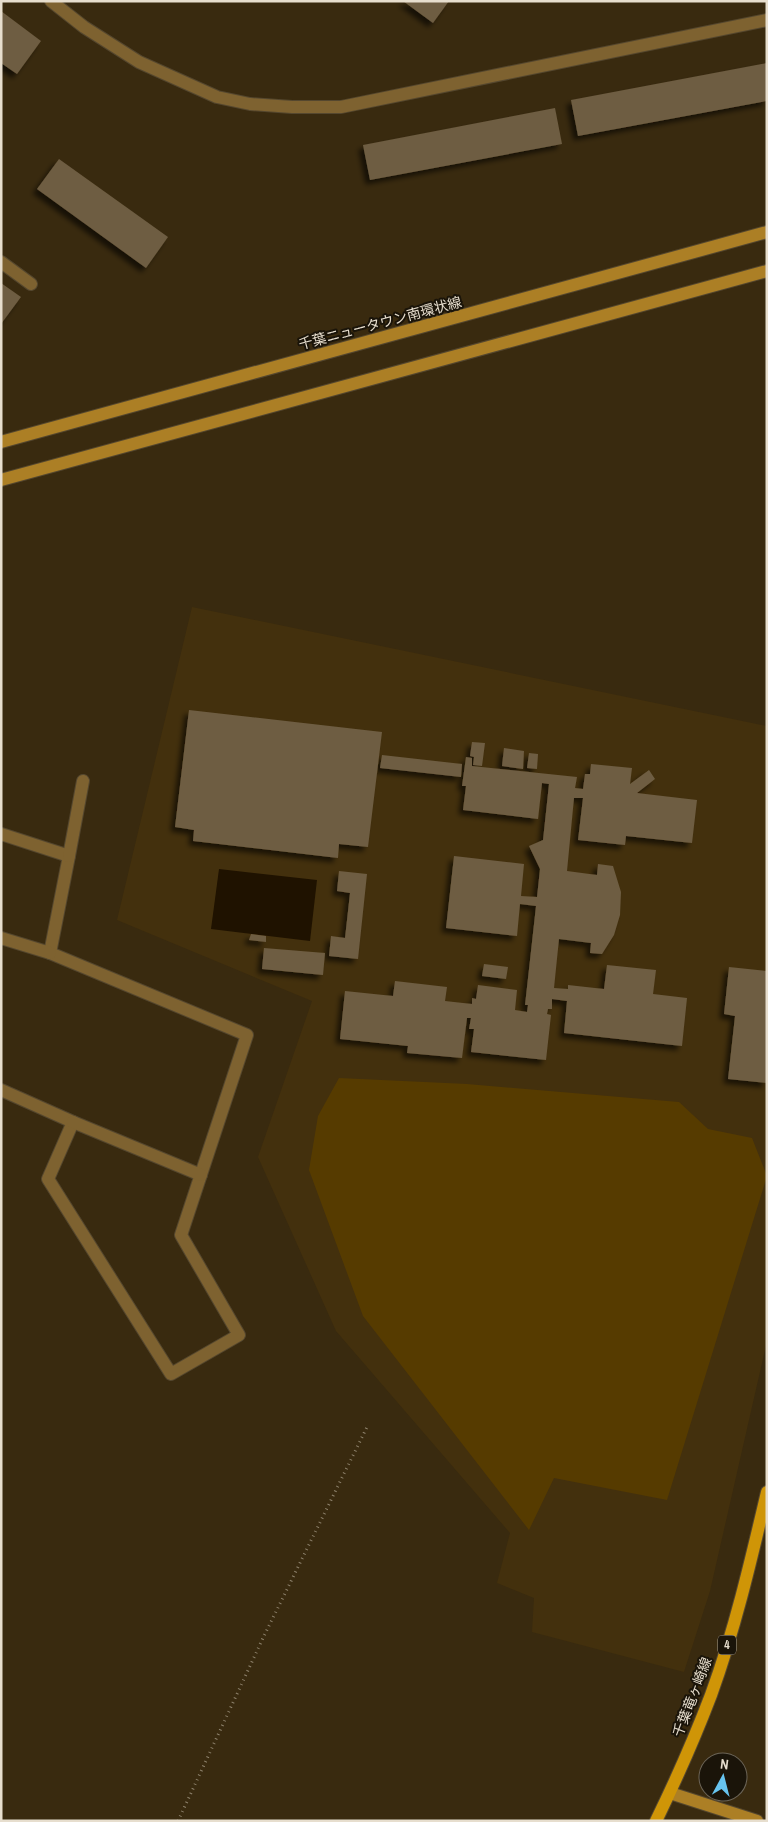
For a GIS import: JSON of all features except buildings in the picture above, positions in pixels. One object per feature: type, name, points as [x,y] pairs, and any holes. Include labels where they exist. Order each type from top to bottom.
[{"type":"main road","name":"千葉ニュータウン南環状線","points":[[1,442],[767,232]]},
{"type":"main road","points":[[1,480],[767,271]]},
{"type":"main road","name":"千葉竜ヶ崎線","points":[[656,1821],[703,1715],[717,1676],[751,1560],[767,1492]]},
{"type":"main road","points":[[670,1792],[757,1821]]},
{"type":"street","points":[[51,1],[84,27],[139,62],[186,84],[217,97],[250,104],[292,107],[342,107],[767,20]]},
{"type":"street","points":[[1,262],[31,284]]},
{"type":"street","points":[[50,953],[83,781]]},
{"type":"street","points":[[1,834],[69,856]]},
{"type":"street","points":[[1,938],[50,953],[247,1035],[181,1235],[239,1335],[171,1374],[48,1178],[73,1122]]},
{"type":"street","points":[[1,1090],[201,1175]]},
{"type":"path","points":[[178,1821],[263,1638],[368,1425]]},
{"type":"shaded area","points":[[192,607],[767,726],[767,1341],[710,1591],[684,1672],[532,1632],[534,1598],[497,1583],[510,1533],[336,1331],[258,1157],[312,1001],[117,920]]},
{"type":"shaded area","points":[[219,869],[317,880],[310,941],[211,929]]},
{"type":"shaded area","points":[[339,1078],[467,1084],[679,1102],[708,1129],[752,1138],[767,1176],[667,1500],[554,1478],[529,1530],[363,1316],[309,1170],[318,1116]]}]
